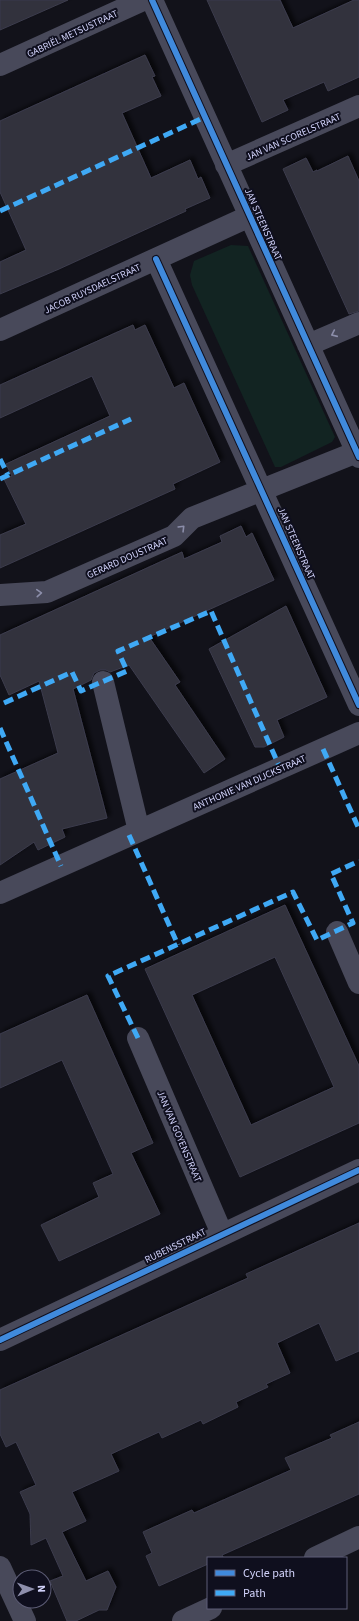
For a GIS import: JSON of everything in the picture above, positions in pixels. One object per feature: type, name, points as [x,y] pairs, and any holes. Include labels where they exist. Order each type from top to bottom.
[{"type":"street","name":"GABRIËL METSUSTRAAT","points":[[0,65],[143,0]]},
{"type":"street","name":"JAN STEENSTRAAT","points":[[152,0],[358,454]]},
{"type":"street","name":"JAN VAN SCORELSTRAAT","points":[[226,165],[359,106]]},
{"type":"street","name":"JACOB RUYSDAELSTRAAT","points":[[0,330],[250,216]]},
{"type":"street","name":"JAN STEENSTRAAT","points":[[156,259],[359,705]]},
{"type":"street","points":[[308,345],[359,323]]},
{"type":"street","name":"GERARD DOUSTRAAT","points":[[0,595],[47,592],[174,536],[192,518],[261,490],[358,454]]},
{"type":"street","points":[[103,682],[139,831]]},
{"type":"street","name":"ANTHONIE VAN DIJCKSTRAAT","points":[[0,892],[359,733]]},
{"type":"street","points":[[337,932],[359,983]]},
{"type":"street","name":"JAN VAN GOYENSTRAAT","points":[[138,1038],[222,1234]]},
{"type":"street","name":"RUBENSSTRAAT","points":[[0,1340],[359,1170]]},
{"type":"street","points":[[317,1557],[359,1537]]},
{"type":"street","points":[[0,1567],[25,1621]]},
{"type":"street","points":[[184,1621],[209,1609]]},
{"type":"green space","points":[[231,245],[248,246],[335,437],[332,442],[281,467],[275,467],[192,285],[190,275],[194,261]]},
{"type":"building","points":[[0,0],[68,0],[0,30]]},
{"type":"building","points":[[207,0],[280,0],[293,28],[354,0],[359,0],[359,77],[328,91],[324,82],[283,100],[288,110],[262,122]]},
{"type":"building","points":[[145,55],[155,76],[152,77],[161,96],[122,113],[151,178],[190,160],[198,179],[201,177],[210,198],[185,209],[186,211],[59,269],[0,294],[0,262],[26,250],[0,192],[0,121]]},
{"type":"building","points":[[348,156],[359,181],[359,311],[349,314],[283,169],[306,158],[313,172]]},
{"type":"building","points":[[133,325],[135,330],[145,325],[174,388],[184,383],[220,462],[173,484],[175,489],[0,568],[0,535],[26,524],[4,479],[12,476],[6,464],[110,416],[92,376],[0,418],[0,385]]},
{"type":"building","points":[[241,526],[246,537],[252,533],[274,580],[149,637],[180,682],[175,685],[225,759],[204,773],[129,665],[110,672],[100,670],[94,673],[91,680],[73,689],[107,818],[62,829],[65,837],[38,850],[34,842],[0,865],[0,779],[58,753],[39,681],[9,695],[0,675],[0,635],[182,552],[184,559],[222,542],[220,536]]},
{"type":"building","points":[[286,606],[327,697],[277,720],[284,737],[264,747],[255,747],[209,649]]},
{"type":"building","points":[[285,905],[359,1066],[359,1123],[240,1177],[145,969]],"holes":[[[275,957],[334,1087],[251,1125],[192,995]]]},
{"type":"building","points":[[87,995],[153,1143],[131,1153],[160,1214],[59,1261],[41,1225],[99,1197],[93,1183],[113,1174],[62,1060],[0,1088],[0,1034]]},
{"type":"building","points":[[359,1223],[359,1351],[336,1361],[319,1323],[277,1343],[290,1373],[266,1384],[268,1387],[236,1402],[238,1407],[203,1424],[201,1420],[162,1438],[159,1432],[111,1454],[119,1471],[72,1492],[86,1521],[62,1532],[86,1581],[108,1571],[116,1587],[107,1610],[99,1610],[76,1621],[67,1621],[52,1586],[52,1580],[63,1576],[46,1538],[31,1545],[30,1514],[20,1492],[36,1485],[16,1442],[6,1447],[0,1434],[0,1390],[248,1278],[246,1274]]},
{"type":"building","points":[[359,1422],[359,1494],[222,1555],[223,1557],[207,1557],[207,1564],[159,1586],[146,1556],[152,1553],[143,1532],[192,1510],[194,1513],[291,1470],[285,1458],[332,1438],[330,1435]]},
{"type":"marked path","points":[[0,211],[205,117]]},
{"type":"marked path","points":[[0,479],[131,419]]},
{"type":"marked path","points":[[0,459],[8,475]]},
{"type":"marked path","points":[[4,703],[72,672],[81,691],[127,671],[118,651],[211,611],[280,768]]},
{"type":"marked path","points":[[0,728],[61,866]]},
{"type":"marked path","points":[[323,749],[359,829]]},
{"type":"marked path","points":[[129,835],[178,945]]},
{"type":"marked path","points":[[138,1038],[108,976],[293,892],[317,940],[353,923],[331,874],[359,861]]},
{"type":"cycle path","points":[[152,0],[359,457]]},
{"type":"cycle path","points":[[156,259],[359,705]]},
{"type":"cycle path","points":[[0,1340],[359,1170]]}]
